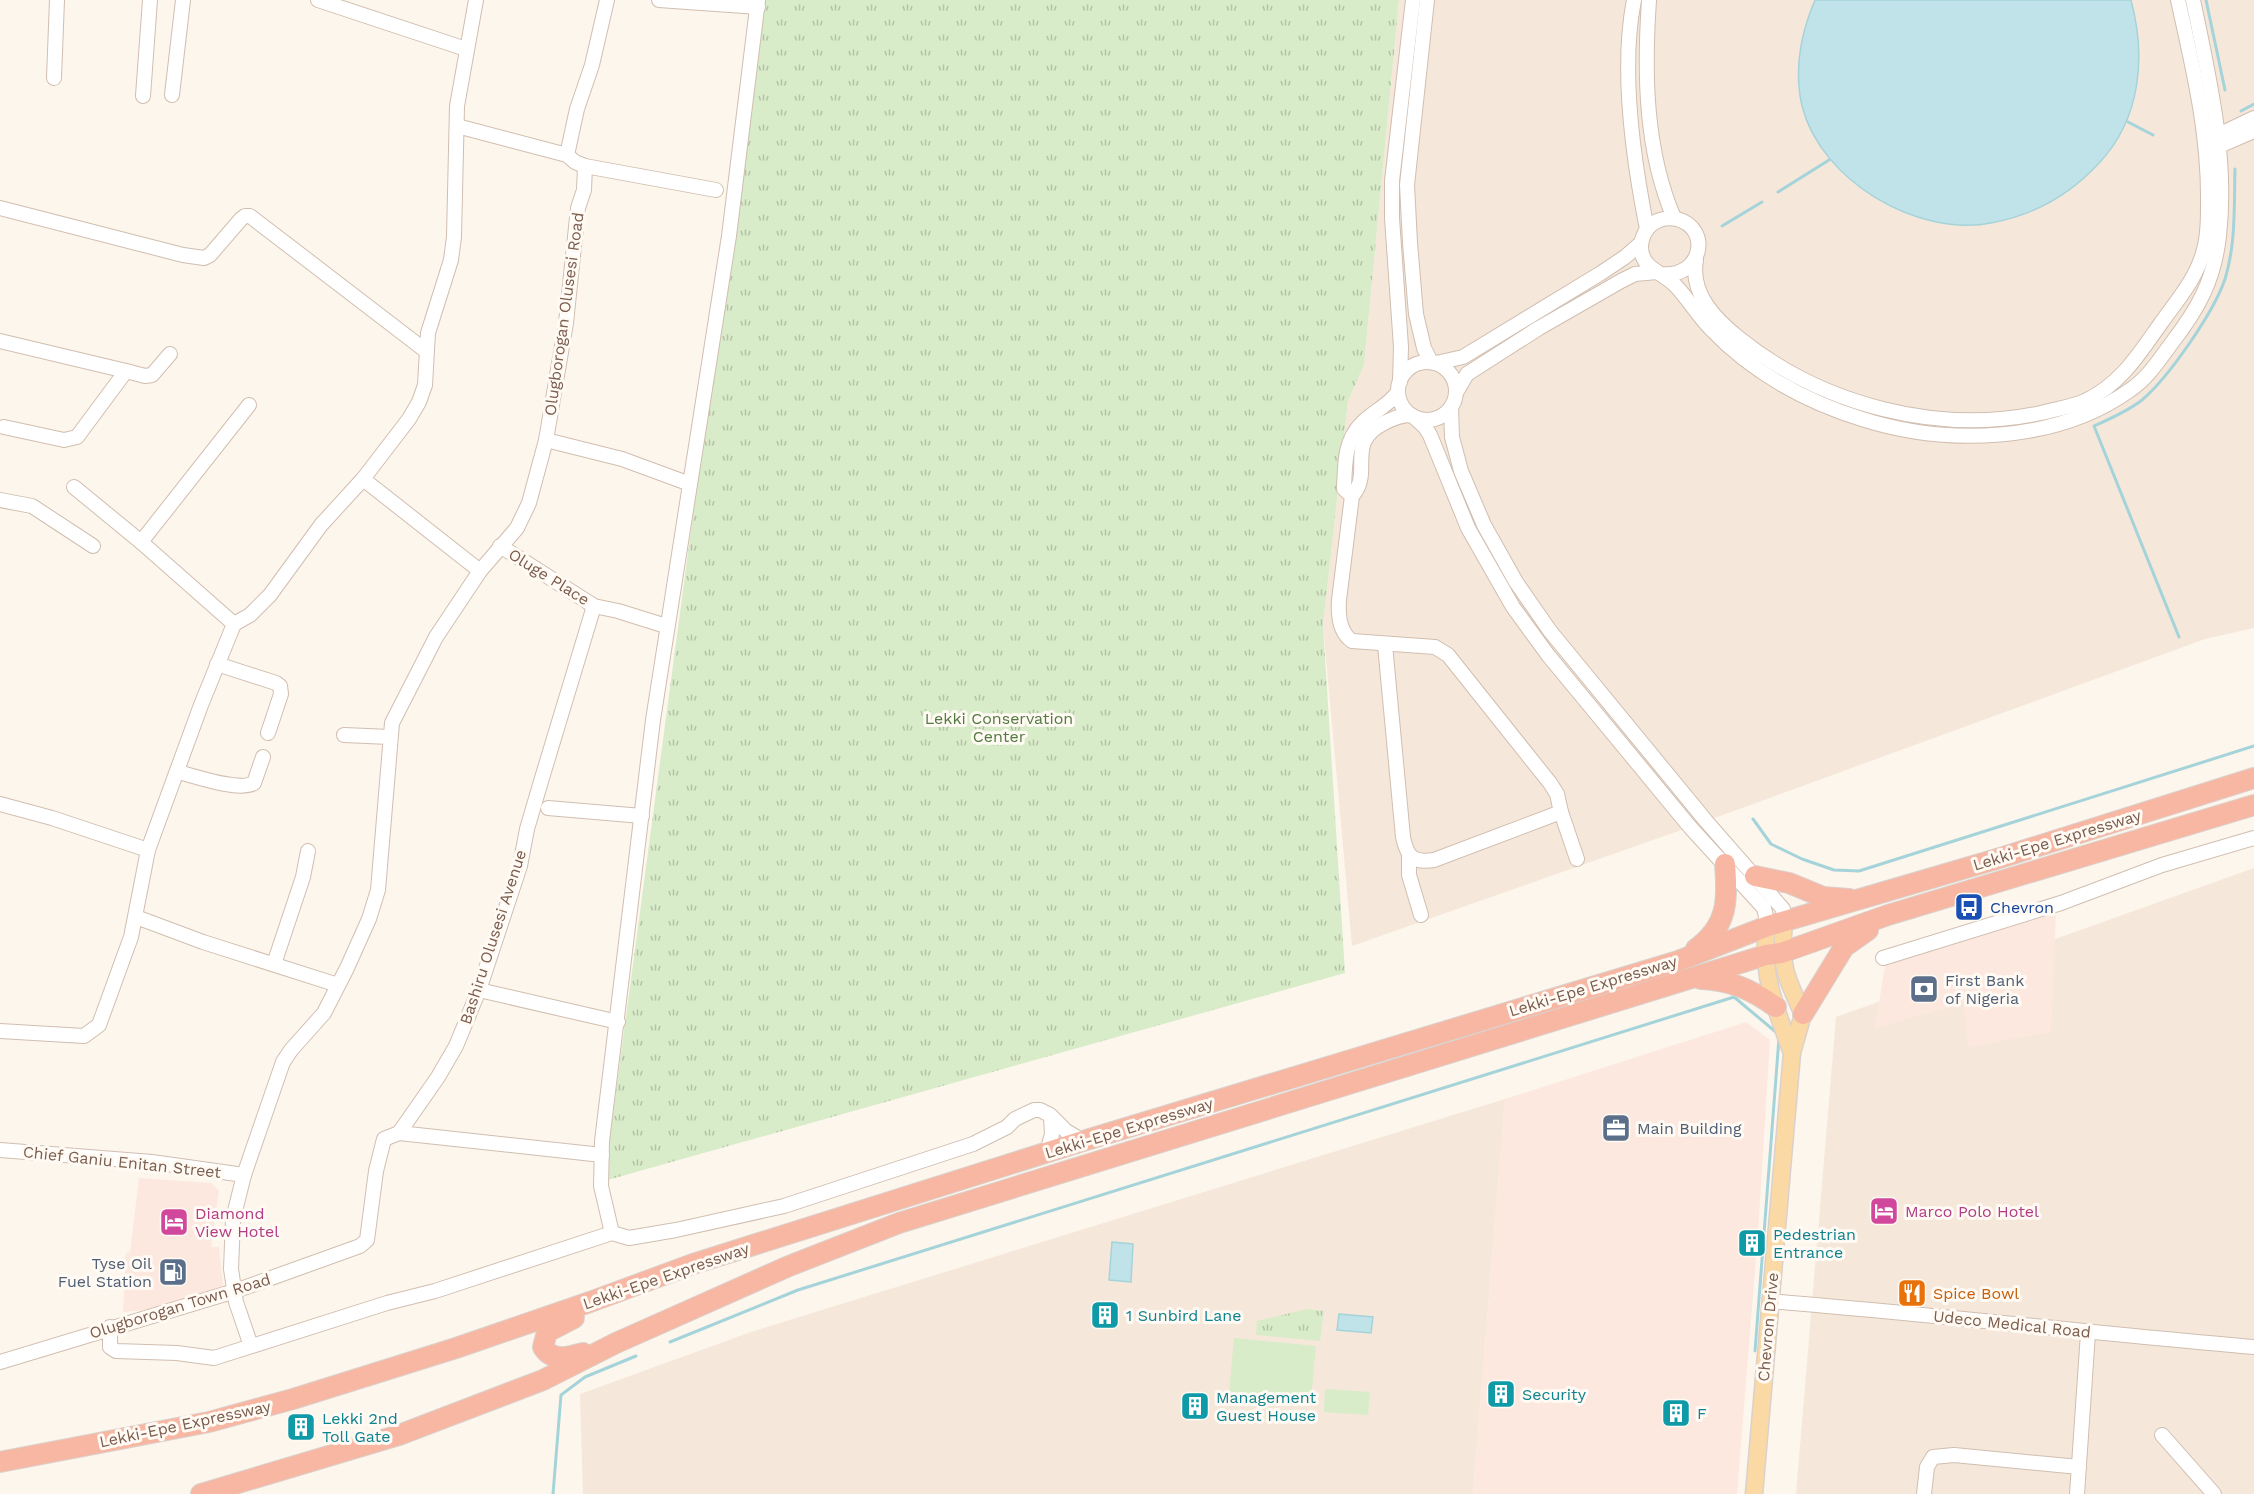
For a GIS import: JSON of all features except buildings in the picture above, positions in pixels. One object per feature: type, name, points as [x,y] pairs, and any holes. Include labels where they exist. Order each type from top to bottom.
[{"type":"highway","name":"Lekki-Epe Expressway","points":[[201,1494],[399,1435],[543,1380],[616,1343],[839,1245],[899,1222],[1693,979],[1861,899],[2254,778]]},
{"type":"highway","name":"Lekki-Epe Expressway","points":[[0,1462],[209,1422],[293,1400],[456,1348],[693,1264],[1047,1152],[1678,961],[1888,915],[2254,805]]},
{"type":"highway","points":[[1606,1005],[1618,993],[1721,961],[1832,918],[1975,874],[2000,858]]},
{"type":"highway","points":[[1678,961],[1713,934],[1721,920],[1726,904],[1725,864]]},
{"type":"highway","points":[[1755,876],[1789,883],[1823,897],[1861,899]]},
{"type":"highway","points":[[1803,1014],[1844,947],[1888,915]]},
{"type":"highway","points":[[1693,979],[1713,979],[1735,983],[1753,990],[1776,1007]]},
{"type":"highway","points":[[616,1343],[562,1358],[547,1353],[543,1347],[547,1332],[607,1305],[622,1290]]},
{"type":"main road","name":"Chevron Drive","points":[[1775,939],[1767,980],[1792,1053]]},
{"type":"main road","points":[[1775,939],[1786,978],[1803,1014]]},
{"type":"main road","name":"Chevron Drive","points":[[1754,1494],[1792,1053],[1803,1014]]},
{"type":"street","points":[[54,78],[57,0]]},
{"type":"street","points":[[143,96],[150,0]]},
{"type":"street","points":[[172,95],[183,0]]},
{"type":"street","points":[[318,0],[466,49]]},
{"type":"street","points":[[0,1031],[84,1036],[99,1025],[131,937],[148,850],[234,624],[250,615],[270,595],[321,525],[363,479],[410,419],[419,402],[425,385],[426,351],[433,315],[451,260],[454,237],[457,106],[476,0]]},
{"type":"street","points":[[567,155],[577,109],[592,65],[607,0]]},
{"type":"street","points":[[612,1233],[601,1186],[602,1155],[642,816],[666,626],[729,236],[758,3],[659,0]]},
{"type":"street","points":[[1413,0],[1392,181],[1393,240],[1401,347],[1400,402],[1430,435],[1468,528],[1513,607],[1548,655],[1690,827],[1764,908],[1775,939]]},
{"type":"street","points":[[1427,0],[1407,185],[1416,314],[1424,348],[1434,363],[1450,373],[1457,391]]},
{"type":"street","points":[[1353,496],[1344,489],[1348,448],[1362,423],[1388,404],[1411,367],[1421,363],[1434,363],[1463,357],[1601,273],[1641,243],[1647,228],[1634,146],[1628,53],[1634,0]]},
{"type":"street","points":[[1649,0],[1646,80],[1652,141],[1661,184],[1674,218]]},
{"type":"street","points":[[1641,243],[1645,262],[1677,286],[1695,312],[1730,348],[1776,381],[1830,408],[1863,420],[1926,432],[1962,435],[2027,431],[2094,412],[2132,389],[2158,362],[2195,312],[2205,294],[2219,237],[2221,191],[2178,0]]},
{"type":"street","points":[[1647,228],[1664,219],[1674,218],[1683,221],[1696,234],[1698,243],[1694,275],[1700,293],[1721,324],[1767,359],[1811,384],[1873,407],[1910,415],[1962,421],[2005,419],[2068,407],[2098,393],[2134,363],[2182,294],[2198,267],[2203,253],[2212,144],[2210,84],[2193,0]]},
{"type":"street","points":[[2212,144],[2254,118]]},
{"type":"street","points":[[457,126],[567,155],[575,162],[585,166],[716,190]]},
{"type":"street","points":[[2212,144],[2254,131]]},
{"type":"street","name":"Olugborogan Olusesi Road","points":[[251,1346],[236,1302],[231,1269],[232,1219],[244,1175],[283,1062],[324,1012],[339,986],[369,919],[378,890],[392,723],[435,637],[480,571],[517,528],[529,503],[546,440],[566,323],[578,208],[584,190],[585,166]]},
{"type":"street","points":[[0,208],[183,255],[204,258],[210,255],[241,219],[250,216],[426,351]]},
{"type":"street","points":[[1577,859],[1557,794],[1448,655],[1435,647],[1352,641],[1346,634],[1338,616],[1353,496],[1359,489],[1364,440],[1378,426],[1396,417],[1412,416],[1429,421],[1439,418],[1447,413],[1455,401],[1457,391],[1467,374],[1539,328],[1621,281],[1635,274],[1659,273],[1671,276],[1689,268],[1696,260]]},
{"type":"street","points":[[0,341],[145,376],[152,375],[170,354]]},
{"type":"street","points":[[4,427],[64,440],[77,437],[126,371]]},
{"type":"street","points":[[141,542],[249,405]]},
{"type":"street","points":[[1451,407],[1452,437],[1461,471],[1484,525],[1516,582],[1550,631],[1706,821],[1783,909],[1775,939]]},
{"type":"street","points":[[546,440],[622,459],[690,484]]},
{"type":"street","points":[[363,479],[480,571]]},
{"type":"street","points":[[74,487],[234,624]]},
{"type":"street","points":[[0,500],[32,506],[93,546]]},
{"type":"street","name":"Oluge Place","points":[[500,546],[594,606],[666,626]]},
{"type":"street","name":"Bashiru Olusesi Avenue","points":[[360,1246],[367,1240],[376,1171],[384,1139],[399,1133],[410,1115],[422,1102],[450,1056],[478,990],[520,866],[527,829],[594,606]]},
{"type":"street","points":[[1385,645],[1403,837],[1409,856],[1409,875],[1421,915]]},
{"type":"street","points":[[217,664],[280,686],[281,694],[268,733]]},
{"type":"street","points":[[344,735],[390,737]]},
{"type":"street","points":[[178,772],[246,786],[254,783],[263,757]]},
{"type":"street","points":[[0,804],[52,818],[148,850]]},
{"type":"street","points":[[548,808],[642,816]]},
{"type":"street","points":[[1409,856],[1421,862],[1434,860],[1561,812]]},
{"type":"street","points":[[1883,958],[2061,903],[2162,865],[2254,838]]},
{"type":"street","points":[[274,964],[303,877],[308,851]]},
{"type":"street","points":[[136,917],[202,942],[339,986]]},
{"type":"street","points":[[478,990],[618,1022]]},
{"type":"street","points":[[110,1327],[110,1347],[116,1351],[177,1353],[214,1358],[435,1291],[612,1233],[629,1238],[784,1206],[973,1144],[1034,1110],[1040,1110],[1050,1116],[1066,1131],[1083,1142]]},
{"type":"street","points":[[1047,1152],[1051,1143],[1050,1116]]},
{"type":"street","points":[[399,1133],[602,1155]]},
{"type":"street","name":"Chief Ganiu Enitan Street","points":[[0,1150],[152,1162],[244,1175]]},
{"type":"street","name":"Olugborogan Town Road","points":[[0,1362],[235,1291],[360,1246]]},
{"type":"street","name":"Udeco Medical Road","points":[[1770,1301],[2254,1347]]},
{"type":"street","points":[[2077,1494],[2088,1333]]},
{"type":"street","points":[[2162,1435],[2214,1494]]},
{"type":"street","points":[[1924,1494],[1927,1467],[1933,1457],[1954,1455],[2079,1467]]},
{"type":"shaded area","points":[[1399,0],[2254,0],[2254,628],[2205,639],[1690,827],[1352,946],[1323,625],[1348,401],[1364,365]]},
{"type":"shaded area","points":[[2254,868],[2254,1494],[1796,1494],[1836,1017]]},
{"type":"shaded area","points":[[2056,913],[2051,1032],[1968,1047],[1963,1003],[1875,1028],[1885,965]]},
{"type":"shaded area","points":[[1746,1022],[1770,1040],[1758,1233],[1737,1494],[1473,1494],[1505,1099]]},
{"type":"shaded area","points":[[1505,1099],[1473,1494],[583,1494],[580,1394],[751,1332]]},
{"type":"shaded area","points":[[139,1178],[212,1183],[219,1191],[211,1247],[219,1247],[224,1292],[173,1307],[123,1312],[126,1253],[130,1252]]},
{"type":"green space","name":"Lekki Conservation Center","points":[[762,0],[1399,0],[1364,365],[1348,401],[1323,625],[1345,973],[604,1181]]},
{"type":"green space","points":[[1307,1309],[1324,1311],[1320,1341],[1256,1335],[1257,1321]]},
{"type":"green space","points":[[1234,1338],[1316,1346],[1311,1400],[1229,1392]]},
{"type":"green space","points":[[1325,1389],[1370,1392],[1368,1415],[1324,1412]]},
{"type":"water","points":[[1815,0],[2131,0],[2136,21],[2139,64],[2132,106],[2114,145],[2100,162],[2077,184],[2037,209],[1991,223],[1962,225],[1933,221],[1904,212],[1876,198],[1851,180],[1829,158],[1813,133],[1802,106],[1799,66],[1806,26]]},
{"type":"water","points":[[1112,1242],[1133,1244],[1131,1282],[1109,1280]]},
{"type":"water","points":[[1339,1314],[1373,1317],[1371,1333],[1337,1330]]},
{"type":"waterway","points":[[2206,0],[2225,90]]},
{"type":"waterway","points":[[2241,111],[2254,104]]},
{"type":"waterway","points":[[2128,122],[2153,135]]},
{"type":"waterway","points":[[1778,192],[1829,160]]},
{"type":"waterway","points":[[2179,637],[2094,426],[2131,408],[2153,390],[2177,360],[2211,309],[2229,266],[2234,224],[2235,169]]},
{"type":"waterway","points":[[1722,226],[1762,202]]},
{"type":"waterway","points":[[1753,819],[1771,844],[1802,859],[1834,870],[1859,871],[2254,746]]},
{"type":"waterway","points":[[670,1342],[798,1290],[1734,997],[1777,1033]]},
{"type":"waterway","points":[[1755,1351],[1779,1038]]},
{"type":"waterway","points":[[553,1494],[561,1395],[585,1377],[636,1356]]},
{"type":"place","name":"Chevron","points":[[1969,907]]},
{"type":"place","name":"First Bank of Nigeria","points":[[1924,989]]},
{"type":"place","name":"Main Building","points":[[1616,1128]]},
{"type":"place","name":"Marco Polo Hotel","points":[[1884,1211]]},
{"type":"place","name":"Diamond View Hotel","points":[[174,1222]]},
{"type":"place","name":"Pedestrian Entrance","points":[[1752,1243]]},
{"type":"place","name":"Tyse Oil Fuel Station","points":[[173,1272]]},
{"type":"place","name":"Spice Bowl","points":[[1912,1293]]},
{"type":"place","name":"1 Sunbird Lane","points":[[1105,1315]]},
{"type":"place","name":"Security","points":[[1501,1394]]},
{"type":"place","name":"Management Guest House","points":[[1195,1406]]},
{"type":"place","name":"F","points":[[1676,1413]]},
{"type":"place","name":"Lekki 2nd Toll Gate","points":[[301,1427]]}]
